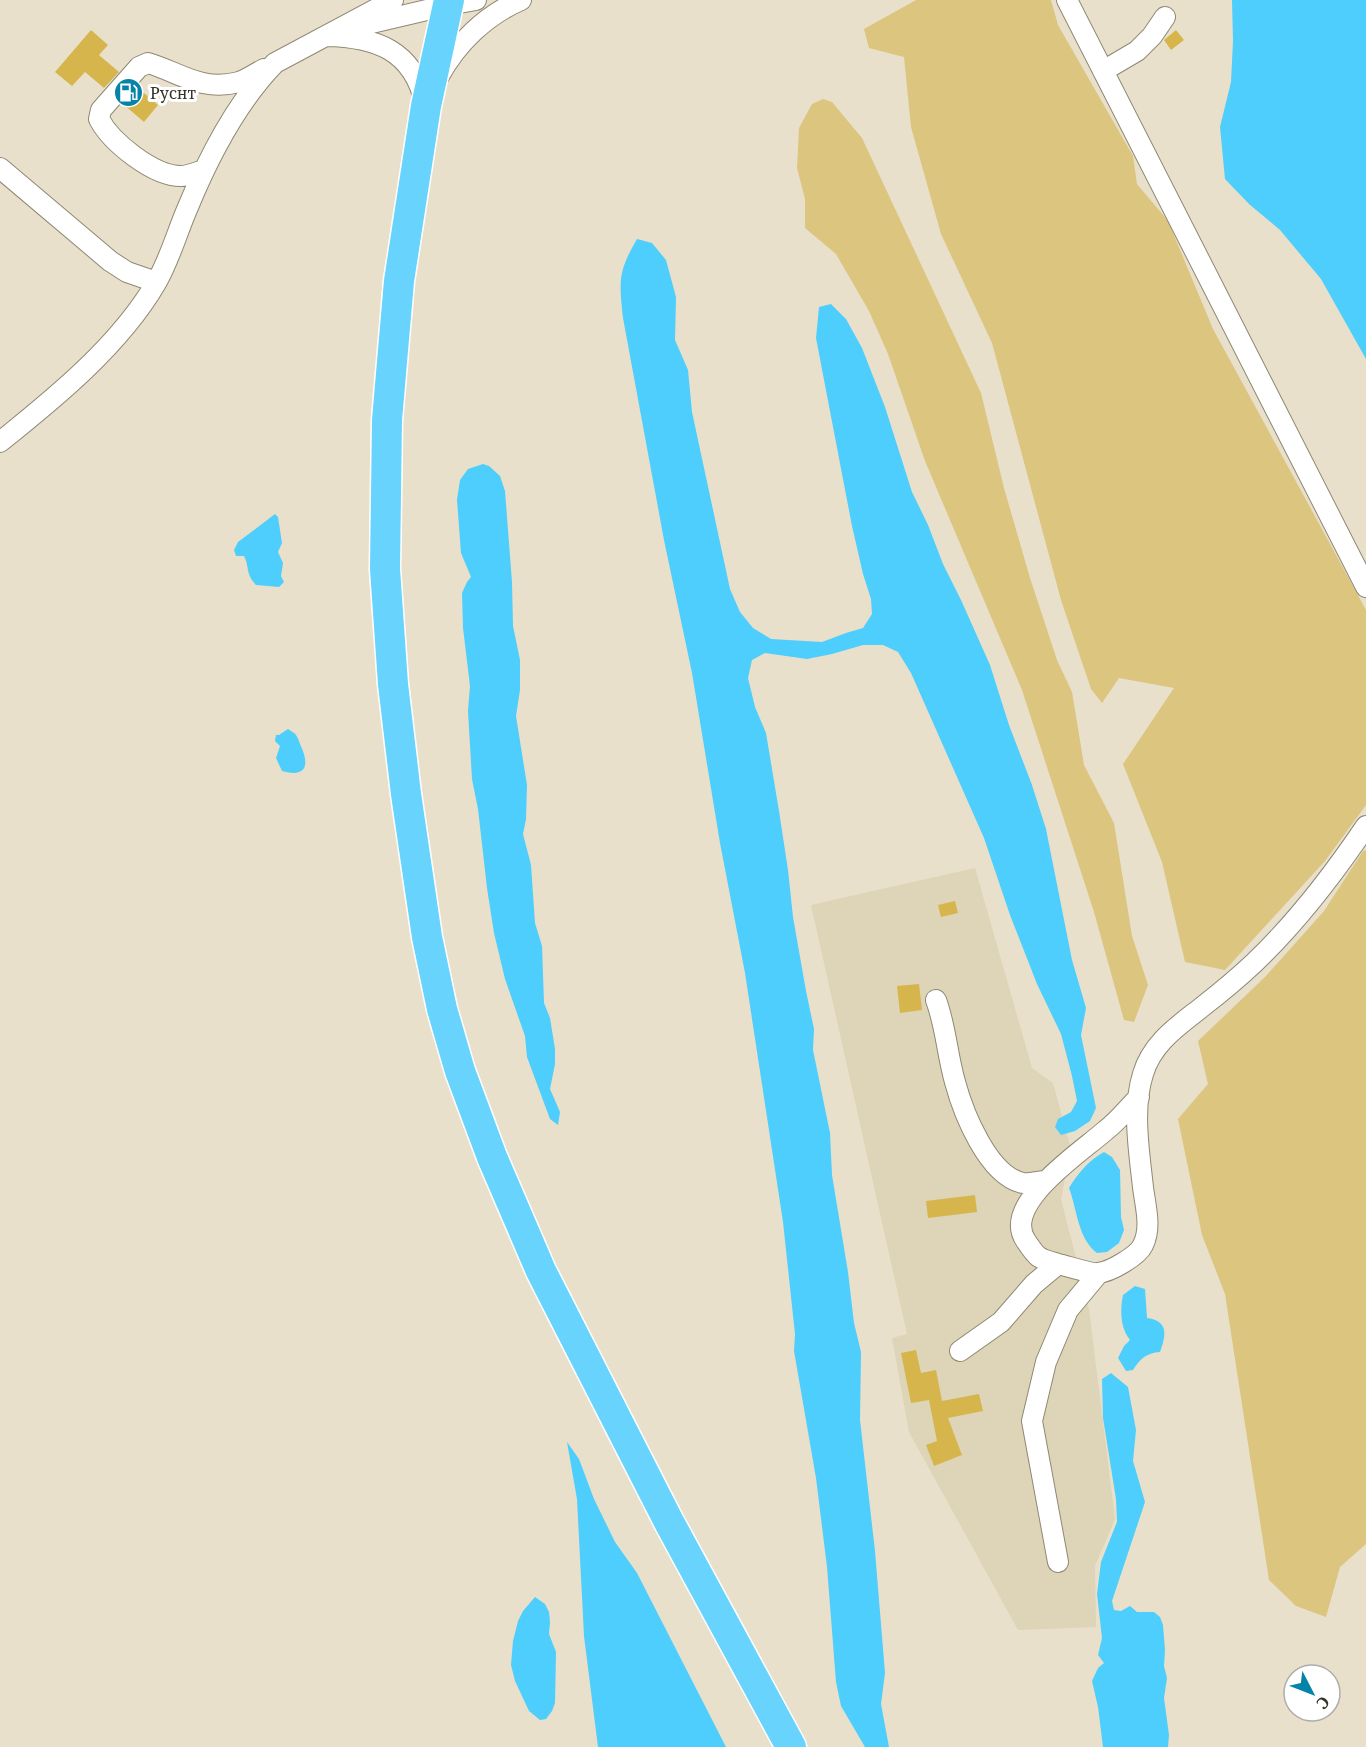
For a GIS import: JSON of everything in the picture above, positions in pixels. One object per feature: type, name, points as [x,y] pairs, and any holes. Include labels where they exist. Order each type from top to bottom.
[{"type":"highway","points":[[458,2],[426,106],[398,292],[387,420],[386,569],[393,684],[427,938],[442,1009],[460,1071],[492,1156],[541,1271],[664,1511],[791,1747]]},
{"type":"street","points":[[204,170],[182,176],[167,174],[151,168],[104,129],[99,119],[101,110],[139,67],[148,63],[202,84],[219,86],[241,81],[393,0]]},
{"type":"street","points":[[426,106],[445,64],[463,42],[496,12],[521,0]]},
{"type":"street","points":[[1067,0],[1366,587]]},
{"type":"street","points":[[323,36],[458,2]]},
{"type":"street","points":[[1103,71],[1137,51],[1152,36],[1165,17]]},
{"type":"street","points":[[323,36],[359,38],[376,42],[391,51],[414,73],[426,106]]},
{"type":"street","points":[[0,442],[67,387],[100,354],[141,306],[173,247],[204,170],[248,95],[275,63]]},
{"type":"street","points":[[0,168],[110,261],[127,272],[156,282]]},
{"type":"street","points":[[1058,1562],[1032,1421],[1046,1362],[1068,1310],[1098,1274],[1136,1255],[1143,1244],[1148,1226],[1138,1127],[1139,1097],[1143,1074],[1150,1056],[1166,1036],[1254,962],[1297,917],[1337,868],[1366,826]]},
{"type":"street","points":[[936,1000],[942,1017],[955,1082],[972,1126],[987,1153],[999,1170],[1013,1179],[1024,1183],[1046,1181]]},
{"type":"street","points":[[1098,1274],[1038,1258],[1023,1236],[1021,1219],[1030,1200],[1046,1181],[1109,1128],[1139,1097]]},
{"type":"street","points":[[960,1351],[1001,1322],[1034,1284],[1058,1264]]},
{"type":"shaded area","points":[[916,0],[1051,0],[1058,25],[1133,156],[1137,184],[1168,221],[1213,329],[1366,610],[1366,805],[1325,861],[1225,970],[1185,962],[1162,862],[1123,764],[1174,688],[1119,678],[1102,703],[1091,689],[1061,600],[992,343],[941,234],[911,127],[904,57],[869,48],[864,29]]},
{"type":"shaded area","points":[[823,99],[832,102],[862,138],[981,393],[1004,488],[1030,578],[1057,660],[1072,692],[1084,765],[1114,823],[1132,936],[1148,985],[1134,1022],[1124,1020],[1094,912],[1022,690],[925,461],[888,354],[869,311],[836,254],[805,228],[805,199],[797,168],[799,128],[812,104]]},
{"type":"shaded area","points":[[1366,850],[1366,1544],[1340,1567],[1326,1617],[1296,1606],[1269,1580],[1225,1294],[1202,1235],[1178,1119],[1208,1084],[1198,1041],[1265,977],[1324,911],[1363,851]]},
{"type":"shaded area","points":[[975,868],[1032,1068],[1053,1083],[1071,1149],[1061,1199],[1089,1309],[1115,1519],[1095,1566],[1096,1627],[1018,1630],[909,1432],[892,1338],[907,1334],[811,905]]},
{"type":"water","points":[[1232,0],[1366,0],[1366,359],[1321,279],[1280,230],[1249,204],[1225,179],[1220,127],[1231,82]]},
{"type":"water","points":[[637,239],[652,243],[666,260],[676,297],[675,340],[688,370],[692,412],[730,589],[740,612],[753,628],[771,639],[822,642],[863,628],[872,614],[871,599],[852,526],[816,338],[819,307],[831,304],[846,319],[862,348],[885,407],[912,492],[990,665],[1009,725],[1032,785],[1046,829],[1072,960],[1086,1008],[1081,1035],[1096,1108],[1090,1121],[1075,1131],[1061,1135],[1055,1127],[1058,1119],[1071,1112],[1077,1101],[1061,1034],[1037,984],[1010,915],[984,838],[911,673],[898,652],[883,645],[863,645],[807,659],[765,653],[752,660],[748,678],[755,707],[766,733],[788,870],[793,917],[814,1029],[813,1050],[830,1133],[832,1175],[854,1323],[861,1352],[860,1420],[875,1551],[885,1673],[881,1704],[889,1747],[865,1747],[841,1706],[836,1682],[827,1567],[816,1478],[794,1351],[795,1334],[783,1222],[745,973],[720,843],[692,673],[664,540],[623,318],[621,277],[626,260]]},
{"type":"water","points":[[483,464],[489,466],[500,476],[505,491],[513,626],[520,660],[520,690],[516,716],[527,785],[523,834],[531,865],[535,923],[542,946],[544,1003],[550,1018],[555,1049],[555,1064],[550,1089],[560,1112],[558,1125],[550,1119],[527,1057],[525,1036],[505,979],[494,933],[472,779],[468,711],[470,686],[463,628],[462,593],[471,577],[461,553],[457,500],[460,480],[468,469]]},
{"type":"water","points":[[275,514],[278,517],[282,543],[278,552],[283,563],[281,576],[284,582],[279,587],[256,585],[250,577],[244,556],[236,556],[234,550],[238,542]]},
{"type":"water","points":[[288,729],[297,736],[305,758],[304,768],[297,773],[282,771],[276,758],[280,746],[275,741],[276,735]]},
{"type":"water","points":[[1104,1152],[1112,1157],[1120,1170],[1121,1217],[1124,1230],[1119,1243],[1107,1252],[1097,1253],[1082,1232],[1069,1188],[1084,1167]]},
{"type":"water","points":[[1135,1286],[1145,1289],[1147,1318],[1159,1322],[1164,1330],[1164,1340],[1160,1352],[1147,1355],[1133,1370],[1126,1371],[1118,1358],[1130,1340],[1123,1324],[1122,1301],[1123,1295]]},
{"type":"water","points":[[1111,1373],[1128,1387],[1136,1430],[1133,1461],[1145,1502],[1112,1601],[1114,1610],[1121,1611],[1130,1606],[1137,1612],[1154,1612],[1160,1617],[1163,1625],[1164,1666],[1167,1678],[1164,1698],[1169,1735],[1168,1747],[1103,1747],[1092,1681],[1098,1668],[1104,1663],[1098,1655],[1102,1638],[1097,1594],[1101,1562],[1117,1522],[1116,1499],[1103,1418],[1102,1379]]},
{"type":"water","points":[[567,1442],[579,1459],[594,1499],[615,1542],[637,1573],[726,1747],[598,1747],[584,1636],[577,1499]]},
{"type":"water","points":[[535,1597],[545,1604],[549,1612],[549,1634],[556,1652],[555,1703],[546,1719],[540,1720],[529,1711],[515,1681],[511,1665],[518,1621]]},
{"type":"building","points":[[91,30],[108,45],[99,55],[119,72],[104,88],[85,72],[72,86],[55,72]]},
{"type":"building","points":[[1176,30],[1184,40],[1171,50],[1164,40]]},
{"type":"building","points":[[137,87],[158,105],[144,122],[123,104]]},
{"type":"building","points":[[955,901],[958,913],[941,917],[938,905]]},
{"type":"building","points":[[919,984],[922,1010],[900,1013],[897,986]]},
{"type":"building","points":[[975,1195],[977,1212],[928,1218],[926,1201]]},
{"type":"building","points":[[916,1350],[921,1373],[936,1370],[942,1401],[979,1394],[983,1411],[948,1418],[962,1455],[934,1466],[926,1445],[937,1441],[929,1400],[911,1403],[901,1353]]},
{"type":"place","name":"Руснт","points":[[129,93]]}]
